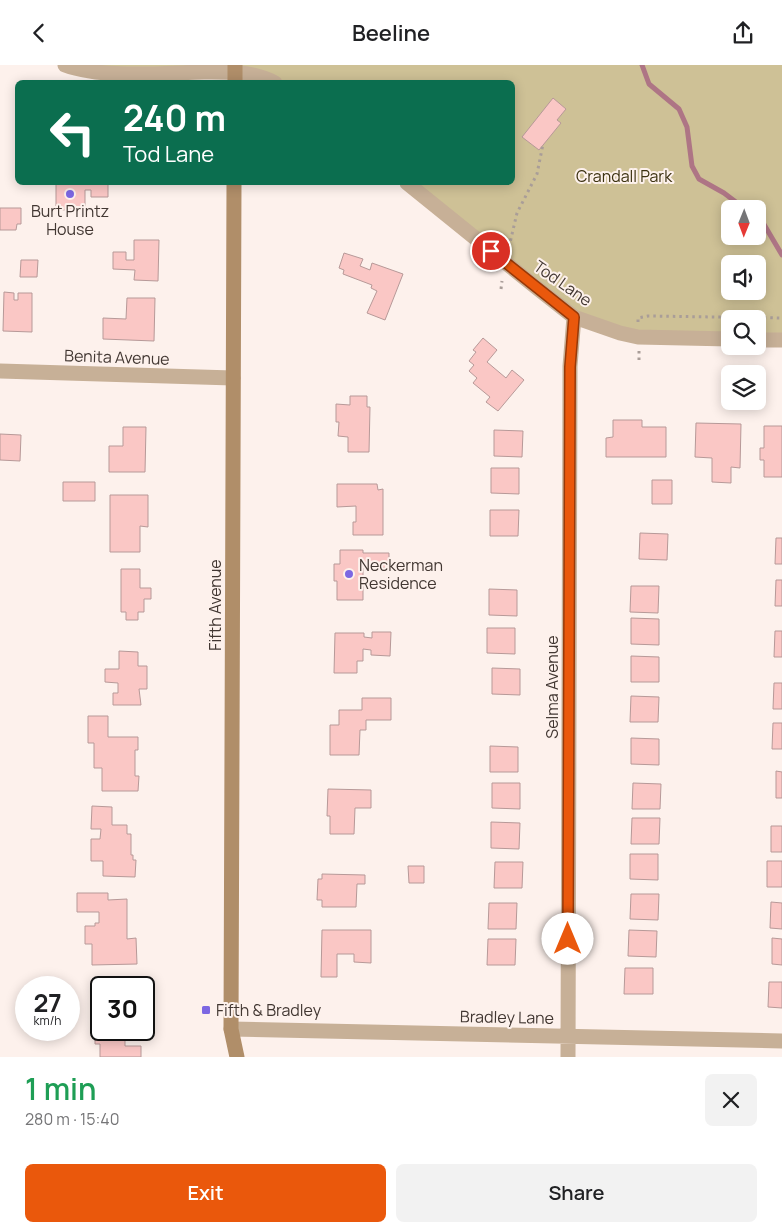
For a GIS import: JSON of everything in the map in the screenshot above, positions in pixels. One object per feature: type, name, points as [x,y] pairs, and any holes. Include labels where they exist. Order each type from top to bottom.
[{"type":"street","points":[[65,65],[98,72],[235,73],[263,80]]},
{"type":"street","name":"Fifth Avenue","points":[[234,185],[231,1029],[236,1057]]},
{"type":"street","name":"Tod Lane","points":[[409,185],[574,317],[620,333],[638,337],[721,339]]},
{"type":"street","name":"Selma Avenue","points":[[568,1057],[570,376],[574,317]]},
{"type":"street","points":[[766,339],[782,340]]},
{"type":"street","name":"Benita Avenue","points":[[0,371],[233,378]]},
{"type":"street","name":"Fifth Avenue","points":[[225,1057],[231,1029]]},
{"type":"street","name":"Bradley Lane","points":[[231,1029],[782,1041]]},
{"type":"path","points":[[501,289],[517,213],[537,174],[543,144]]},
{"type":"path","points":[[536,153],[541,155]]},
{"type":"green space","name":"Crandall Park","points":[[65,65],[782,65],[782,340],[766,340],[766,310],[721,310],[721,339],[638,337],[574,317],[409,185],[515,185],[515,80],[240,80]]},
{"type":"building","points":[[553,98],[566,109],[557,120],[561,123],[539,150],[522,137]]},
{"type":"building","name":"Burt Printz House","points":[[56,185],[108,185],[108,197],[91,197],[91,190],[85,190],[85,210],[56,210]]},
{"type":"building","points":[[0,208],[21,208],[21,224],[17,224],[16,230],[0,230]]},
{"type":"building","points":[[134,240],[159,240],[158,281],[134,280],[135,270],[113,269],[113,252],[126,252],[126,260],[134,260]]},
{"type":"building","points":[[344,253],[363,259],[360,266],[370,270],[372,263],[403,274],[385,320],[367,313],[377,291],[371,288],[372,285],[343,274],[344,270],[339,268]]},
{"type":"building","points":[[21,260],[38,260],[37,277],[20,277]]},
{"type":"building","points":[[4,292],[14,293],[14,300],[18,300],[18,293],[32,293],[32,332],[3,331]]},
{"type":"building","points":[[127,298],[155,298],[154,341],[103,339],[103,318],[126,319]]},
{"type":"building","points":[[483,338],[497,350],[487,362],[506,378],[512,370],[524,380],[498,411],[486,402],[490,397],[473,383],[477,378],[469,371],[474,365],[469,361],[476,352],[473,350]]},
{"type":"building","points":[[350,396],[367,396],[367,407],[370,407],[369,452],[348,452],[348,437],[338,436],[339,422],[336,422],[336,404],[350,405]]},
{"type":"building","points":[[613,420],[642,420],[642,427],[666,427],[666,457],[606,457],[606,438],[613,437]]},
{"type":"building","points":[[696,423],[741,424],[740,468],[731,467],[731,483],[712,482],[712,458],[695,457]]},
{"type":"building","points":[[764,426],[782,426],[782,477],[764,477],[764,460],[760,460],[760,448],[764,448]]},
{"type":"building","points":[[123,427],[146,427],[145,472],[109,472],[109,446],[123,446]]},
{"type":"building","points":[[494,430],[523,431],[522,457],[494,456]]},
{"type":"building","points":[[0,434],[21,435],[20,461],[0,460]]},
{"type":"building","points":[[491,468],[519,468],[519,494],[491,493]]},
{"type":"building","points":[[652,480],[672,480],[672,504],[652,504]]},
{"type":"building","points":[[63,482],[95,482],[95,501],[63,501]]},
{"type":"building","points":[[337,484],[377,484],[378,490],[383,489],[383,535],[353,535],[353,522],[356,522],[356,506],[337,507]]},
{"type":"building","points":[[110,495],[148,495],[148,527],[140,526],[140,552],[110,552]]},
{"type":"building","points":[[490,510],[519,510],[518,536],[490,536]]},
{"type":"building","points":[[640,533],[668,534],[667,560],[639,559]]},
{"type":"building","points":[[776,538],[782,538],[782,564],[775,564]]},
{"type":"building","name":"Neckerman Residence","points":[[340,550],[363,550],[363,553],[389,553],[389,568],[363,568],[363,600],[337,600],[337,581],[334,581],[334,564],[340,564]]},
{"type":"building","points":[[121,569],[140,569],[140,588],[151,588],[151,599],[144,599],[144,612],[138,612],[138,620],[126,620],[126,612],[121,612]]},
{"type":"building","points":[[776,580],[782,580],[782,606],[775,606]]},
{"type":"building","points":[[631,586],[659,586],[658,613],[630,612]]},
{"type":"building","points":[[489,589],[517,590],[517,616],[489,615]]},
{"type":"building","points":[[631,618],[659,619],[659,645],[631,644]]},
{"type":"building","points":[[487,628],[515,628],[515,654],[487,653]]},
{"type":"building","points":[[775,631],[782,631],[782,657],[774,657]]},
{"type":"building","points":[[372,632],[391,632],[390,656],[371,655],[371,650],[363,649],[363,661],[357,661],[357,673],[334,673],[335,633],[364,633],[364,637],[372,638]]},
{"type":"building","points":[[119,651],[138,652],[138,666],[147,666],[147,689],[139,689],[141,705],[113,705],[113,693],[118,693],[118,683],[105,682],[105,669],[119,669]]},
{"type":"building","points":[[631,656],[659,657],[659,682],[631,682]]},
{"type":"building","points":[[492,668],[520,669],[520,695],[492,694]]},
{"type":"building","points":[[774,683],[782,683],[782,709],[773,709]]},
{"type":"building","points":[[631,696],[659,697],[658,722],[630,722]]},
{"type":"building","points":[[362,698],[391,698],[391,720],[366,720],[366,730],[360,730],[359,755],[330,755],[330,725],[339,725],[339,710],[362,710]]},
{"type":"building","points":[[88,716],[108,716],[108,737],[138,737],[138,750],[135,750],[135,776],[139,776],[138,791],[102,791],[102,768],[94,768],[94,743],[88,743]]},
{"type":"building","points":[[773,723],[782,723],[782,749],[772,749]]},
{"type":"building","points":[[631,738],[659,739],[659,765],[631,764]]},
{"type":"building","points":[[490,746],[518,747],[518,772],[490,772]]},
{"type":"building","points":[[776,771],[782,772],[782,798],[776,798]]},
{"type":"building","points":[[492,783],[520,783],[520,809],[492,808]]},
{"type":"building","points":[[633,783],[661,784],[660,809],[632,809]]},
{"type":"building","points":[[328,789],[371,790],[371,808],[355,808],[354,834],[330,834],[330,816],[327,816]]},
{"type":"building","points":[[92,806],[112,807],[112,825],[127,825],[127,834],[131,834],[131,855],[133,855],[133,860],[136,860],[135,877],[103,876],[103,861],[91,861],[91,839],[100,839],[101,829],[91,829]]},
{"type":"building","points":[[632,818],[660,818],[659,844],[631,844]]},
{"type":"building","points":[[491,822],[520,823],[519,849],[491,848]]},
{"type":"building","points":[[771,826],[782,826],[782,852],[771,852]]},
{"type":"building","points":[[630,854],[658,854],[658,880],[630,879]]},
{"type":"building","points":[[767,861],[782,861],[782,887],[767,887]]},
{"type":"building","points":[[495,862],[523,862],[522,888],[494,888]]},
{"type":"building","points":[[408,866],[424,866],[424,883],[409,883]]},
{"type":"building","points":[[322,874],[365,875],[365,884],[357,884],[356,907],[322,907],[322,900],[317,900],[318,879],[322,879]]},
{"type":"building","points":[[77,893],[108,893],[108,900],[127,899],[127,939],[136,938],[137,964],[92,965],[92,944],[85,944],[85,926],[95,926],[95,923],[99,923],[99,912],[77,912]]},
{"type":"building","points":[[631,894],[659,894],[658,920],[630,919]]},
{"type":"building","points":[[771,902],[782,903],[782,929],[770,928]]},
{"type":"building","points":[[489,903],[517,903],[516,929],[488,929]]},
{"type":"building","points":[[322,930],[371,930],[371,963],[354,962],[354,954],[337,954],[337,977],[321,977]]},
{"type":"building","points":[[629,930],[657,931],[656,957],[628,956]]},
{"type":"building","points":[[772,938],[782,939],[782,965],[772,964]]},
{"type":"building","points":[[488,939],[516,939],[515,965],[487,965]]},
{"type":"building","points":[[625,968],[653,968],[653,994],[624,994]]},
{"type":"building","points":[[769,982],[782,982],[782,1008],[768,1007]]},
{"type":"building","points":[[95,1041],[125,1041],[125,1046],[141,1046],[141,1057],[100,1057],[100,1044],[95,1044]]},
{"type":"waterway","points":[[642,65],[649,84],[679,109],[687,127],[692,166],[699,179],[733,200]]},
{"type":"waterway","points":[[766,228],[782,255]]},
{"type":"place","name":"Burt Printz House","points":[[70,194]]},
{"type":"place","name":"Neckerman Residence","points":[[349,574]]},
{"type":"place","name":"Fifth & Bradley","points":[[206,1010]]},
{"type":"route","points":[[491,251],[574,317],[570,367],[568,939]]}]
